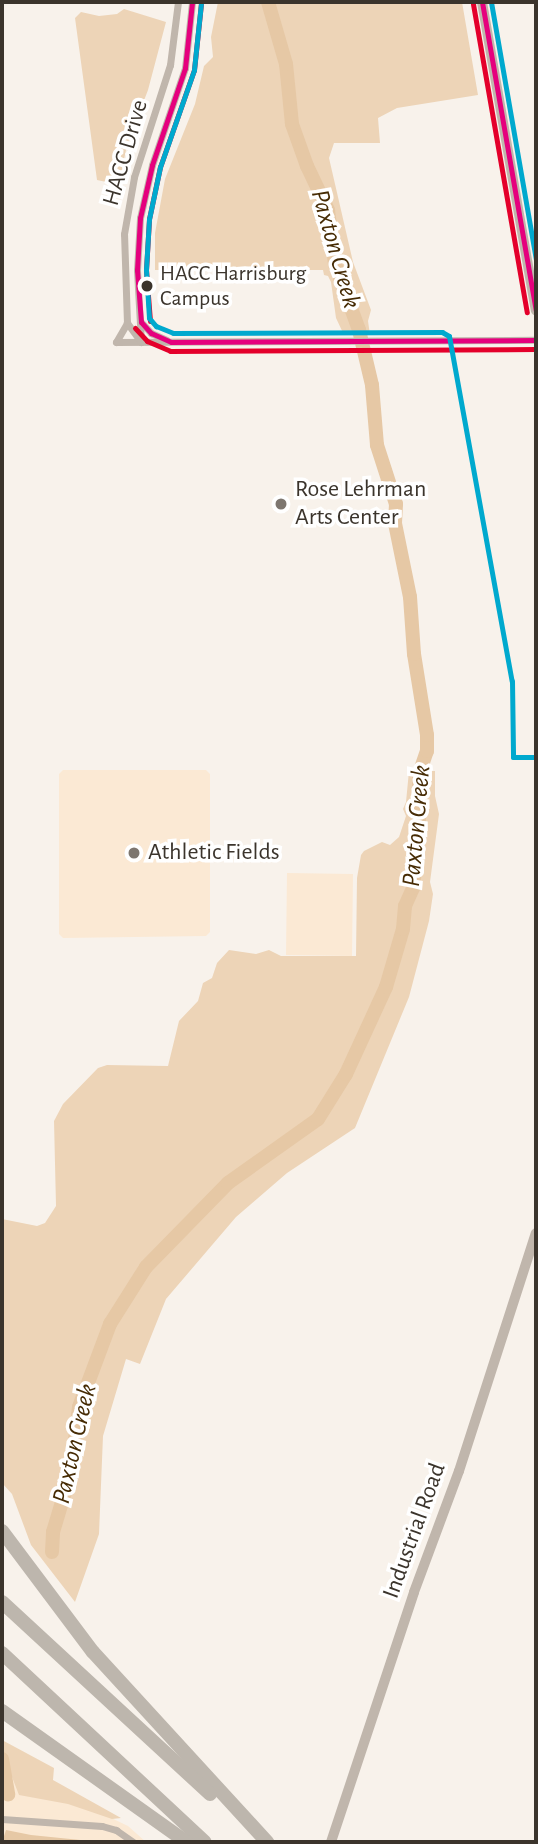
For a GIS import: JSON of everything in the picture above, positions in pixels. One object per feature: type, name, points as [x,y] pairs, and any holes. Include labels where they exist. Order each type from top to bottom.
[{"type":"highway","points":[[2,1525],[23,1560]]},
{"type":"highway","points":[[2,1531],[116,1679],[265,1842]]},
{"type":"highway","points":[[2,1601],[265,1842]]},
{"type":"highway","points":[[2,1653],[205,1842]]},
{"type":"highway","points":[[2,1711],[186,1842]]},
{"type":"highway","points":[[2,1720],[34,1735]]},
{"type":"street","name":"HACC Drive","points":[[127,323],[123,270],[126,216],[139,161],[166,83],[174,49],[178,2]]},
{"type":"street","name":"HACC Drive","points":[[141,342],[137,270],[140,218],[152,165],[182,78],[192,2]]},
{"type":"street","points":[[482,2],[536,310]]},
{"type":"street","points":[[141,322],[151,333],[171,342]]},
{"type":"street","points":[[141,342],[127,323],[116,342],[141,342],[171,342],[347,341],[371,340],[536,340]]},
{"type":"street","name":"Industrial Road","points":[[331,1842],[414,1592],[459,1471],[536,1233]]},
{"type":"street","points":[[2,1819],[102,1826],[116,1829],[133,1842]]},
{"type":"shaded area","points":[[218,2],[462,2],[478,95],[397,108],[378,118],[380,143],[334,143],[329,158],[353,262],[371,310],[368,321],[370,335],[344,335],[336,318],[331,282],[323,270],[155,270],[155,233],[165,179],[195,104],[204,66],[213,57],[211,37]]},
{"type":"shaded area","points":[[124,9],[166,22],[148,90],[127,145],[120,179],[111,183],[97,180],[75,18],[81,12],[99,16],[117,14]]},
{"type":"shaded area","name":"Athletic Fields","points":[[63,770],[206,770],[210,774],[210,932],[206,936],[63,938],[59,934],[59,774]]},
{"type":"shaded area","points":[[409,771],[435,771],[435,796],[439,814],[430,882],[433,894],[429,921],[409,997],[355,1128],[287,1173],[236,1217],[166,1299],[140,1364],[126,1359],[103,1436],[99,1534],[75,1602],[31,1545],[12,1494],[2,1483],[2,1219],[37,1226],[45,1223],[56,1206],[54,1121],[63,1104],[98,1068],[107,1065],[168,1066],[179,1021],[198,1001],[203,983],[212,978],[217,963],[229,950],[256,954],[269,950],[281,956],[356,956],[357,878],[361,855],[382,842],[390,845],[399,837],[406,816],[403,809]]},
{"type":"shaded area","points":[[287,873],[353,874],[352,956],[286,955]]},
{"type":"shaded area","points":[[2,1740],[54,1768],[53,1780],[121,1818],[112,1819],[68,1804],[19,1795],[12,1777],[6,1775],[2,1780]]},
{"type":"shaded area","points":[[2,1766],[128,1826],[146,1842],[2,1842]]},
{"type":"shaded area","points":[[6,1830],[31,1835],[100,1842],[2,1842]]},
{"type":"waterway","name":"Paxton Creek","points":[[52,1552],[53,1532],[71,1472],[79,1407],[110,1324],[146,1267],[228,1183],[318,1119],[346,1074],[386,987],[403,929],[405,906],[413,888],[419,832],[419,774],[427,751],[427,735],[414,654],[410,597],[395,523],[396,504],[377,445],[372,385],[359,330],[335,264],[328,210],[307,166],[292,124],[286,64],[268,2]]},
{"type":"waterway","name":"Paxton Creek","points":[[2,1759],[8,1794]]},
{"type":"transit line","points":[[141,322],[137,270],[140,218],[152,165],[185,68],[192,2]]},
{"type":"transit line","points":[[482,2],[536,310]]},
{"type":"transit line","points":[[491,2],[536,261]]},
{"type":"transit line","points":[[150,321],[146,270],[149,219],[160,167],[194,70],[201,3]]},
{"type":"transit line","points":[[201,3],[194,70],[160,167],[149,219],[146,270],[149,318],[156,326],[173,333],[442,332],[449,336],[512,681],[513,757],[536,757]]},
{"type":"transit line","points":[[473,4],[527,312]]},
{"type":"transit line","points":[[141,322],[151,333],[171,342],[536,340]]},
{"type":"transit line","points":[[135,328],[147,341],[170,351],[536,349]]},
{"type":"place","name":"HACC Harrisburg Campus","points":[[147,286]]},
{"type":"place","name":"Rose Lehrman Arts Center","points":[[281,504]]},
{"type":"place","name":"Athletic Fields","points":[[134,853]]}]
